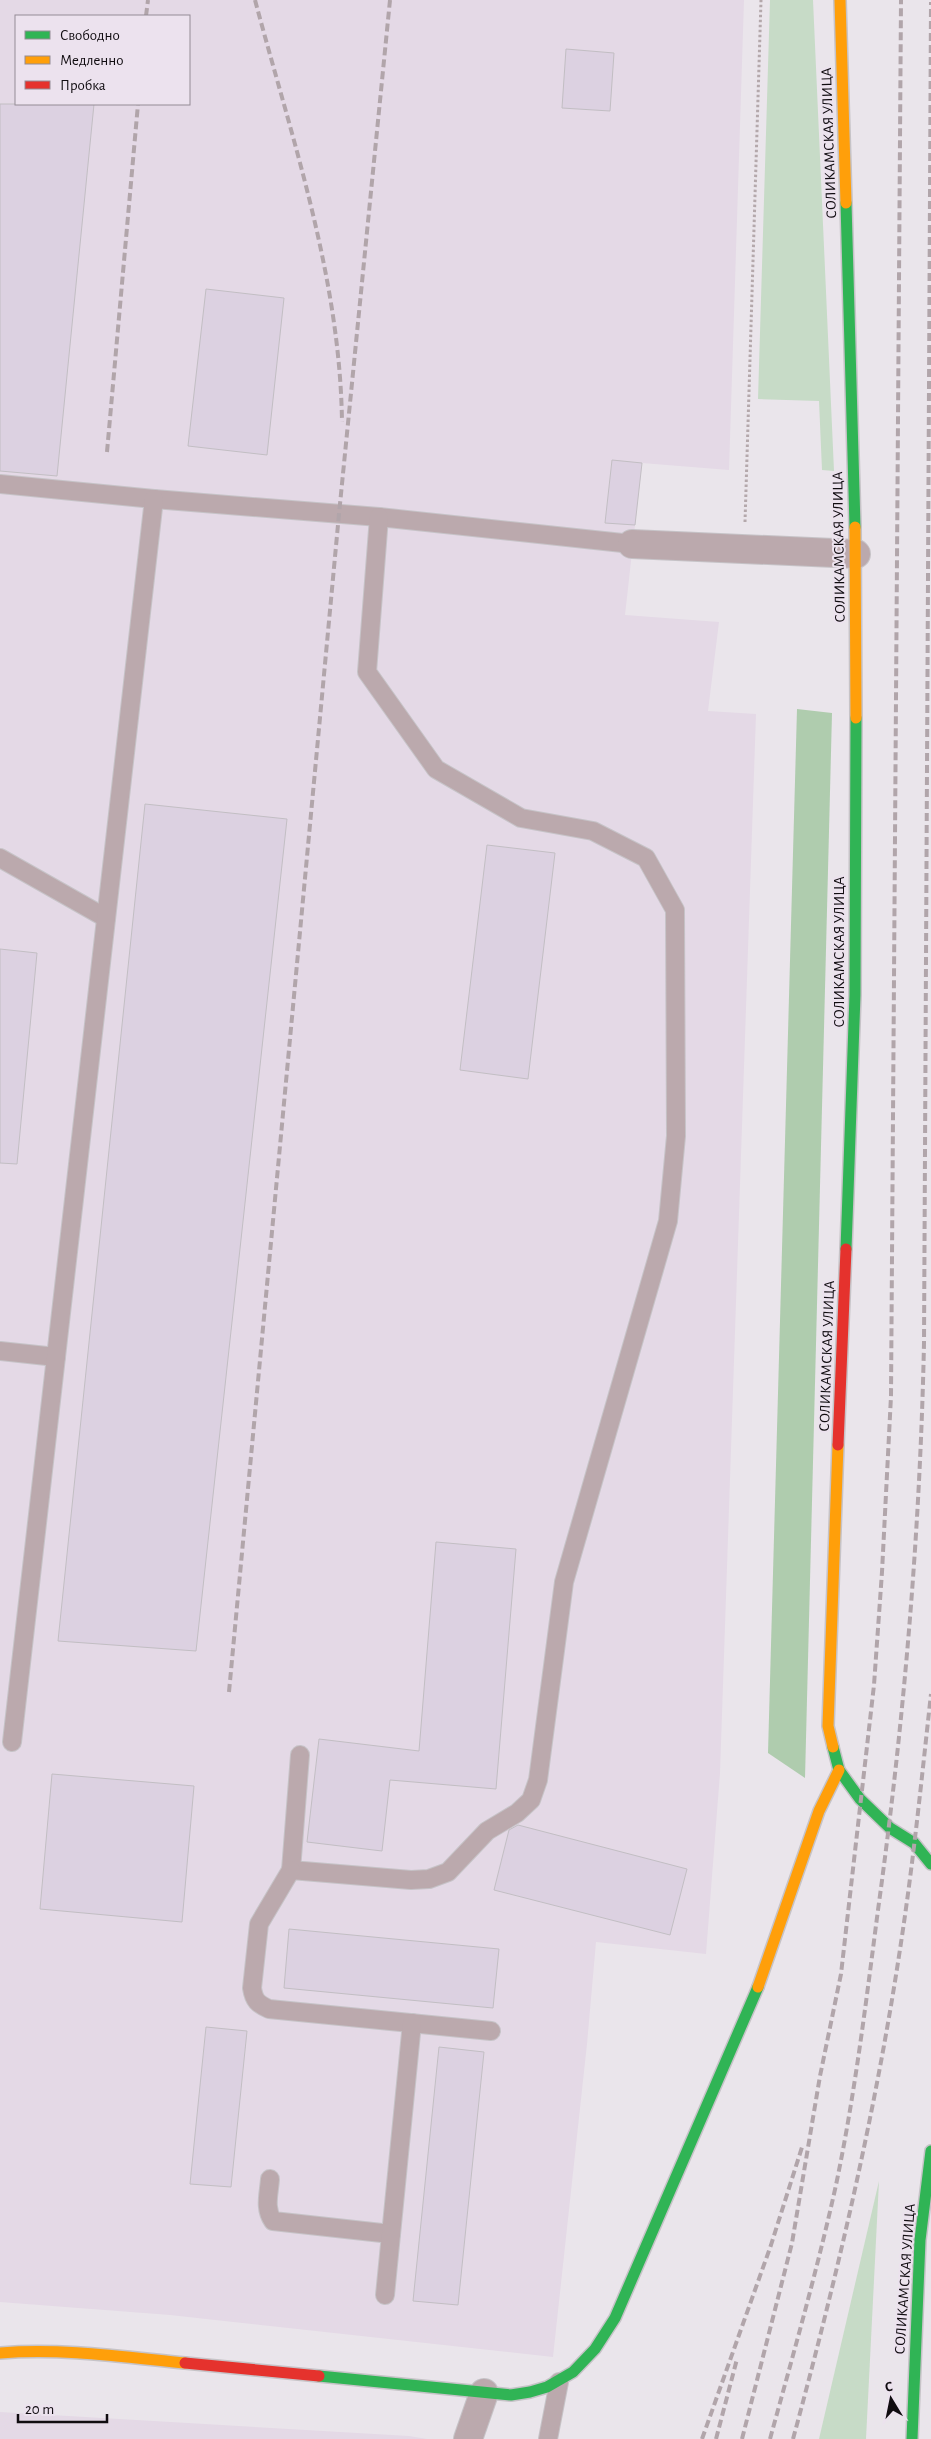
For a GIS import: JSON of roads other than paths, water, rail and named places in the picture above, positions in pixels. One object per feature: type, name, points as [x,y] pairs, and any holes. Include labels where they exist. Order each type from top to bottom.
[{"type":"main road","name":"СОЛИКАМСКАЯ УЛИЦА","points":[[840,0],[856,554],[855,995],[828,1726],[839,1770],[860,1799],[890,1828],[914,1843],[931,1864]]},
{"type":"main road","points":[[0,2353],[36,2350],[74,2352],[511,2395],[536,2392],[559,2382],[581,2365],[593,2352],[615,2318],[758,1987],[819,1811],[839,1770]]},
{"type":"main road","name":"СОЛИКАМСКАЯ УЛИЦА","points":[[912,2439],[920,2240],[931,2151]]},
{"type":"street","points":[[632,544],[856,554]]},
{"type":"street","points":[[468,2439],[484,2393]]},
{"type":"lane","points":[[0,484],[154,499],[379,517],[632,544]]},
{"type":"lane","points":[[12,1742],[154,499]]},
{"type":"lane","points":[[291,1870],[410,1880],[429,1879],[448,1872],[487,1831],[517,1813],[531,1800],[538,1780],[564,1582],[668,1220],[676,1136],[675,910],[646,858],[593,831],[521,818],[436,769],[367,672],[379,517]]},
{"type":"lane","points":[[0,858],[106,918]]},
{"type":"lane","points":[[0,1351],[56,1357]]},
{"type":"lane","points":[[300,1755],[291,1870],[259,1924],[252,1988],[253,1997],[258,2004],[269,2009],[491,2031]]},
{"type":"lane","points":[[385,2295],[412,2023]]},
{"type":"lane","points":[[270,2179],[267,2207],[268,2214],[273,2221],[391,2234]]},
{"type":"lane","points":[[548,2439],[559,2382]]},
{"type":"railway","points":[[146,15],[148,0]]},
{"type":"railway","points":[[255,0],[312,209],[323,261],[333,314],[342,422]]},
{"type":"railway","points":[[229,1692],[339,514],[390,0]]},
{"type":"railway","points":[[742,2439],[792,2243],[820,2076],[841,1974],[874,1685],[882,1572],[891,1396],[901,0]]},
{"type":"railway","points":[[770,2439],[821,2249],[849,2117],[896,1768],[915,1556],[924,1343],[931,2]]},
{"type":"railway","points":[[107,452],[138,105]]},
{"type":"railway","points":[[793,2439],[841,2252],[881,2063],[906,1906],[931,1694]]},
{"type":"railway","points":[[702,2439],[771,2245],[803,2144]]},
{"type":"railway","points":[[716,2439],[737,2359]]}]
